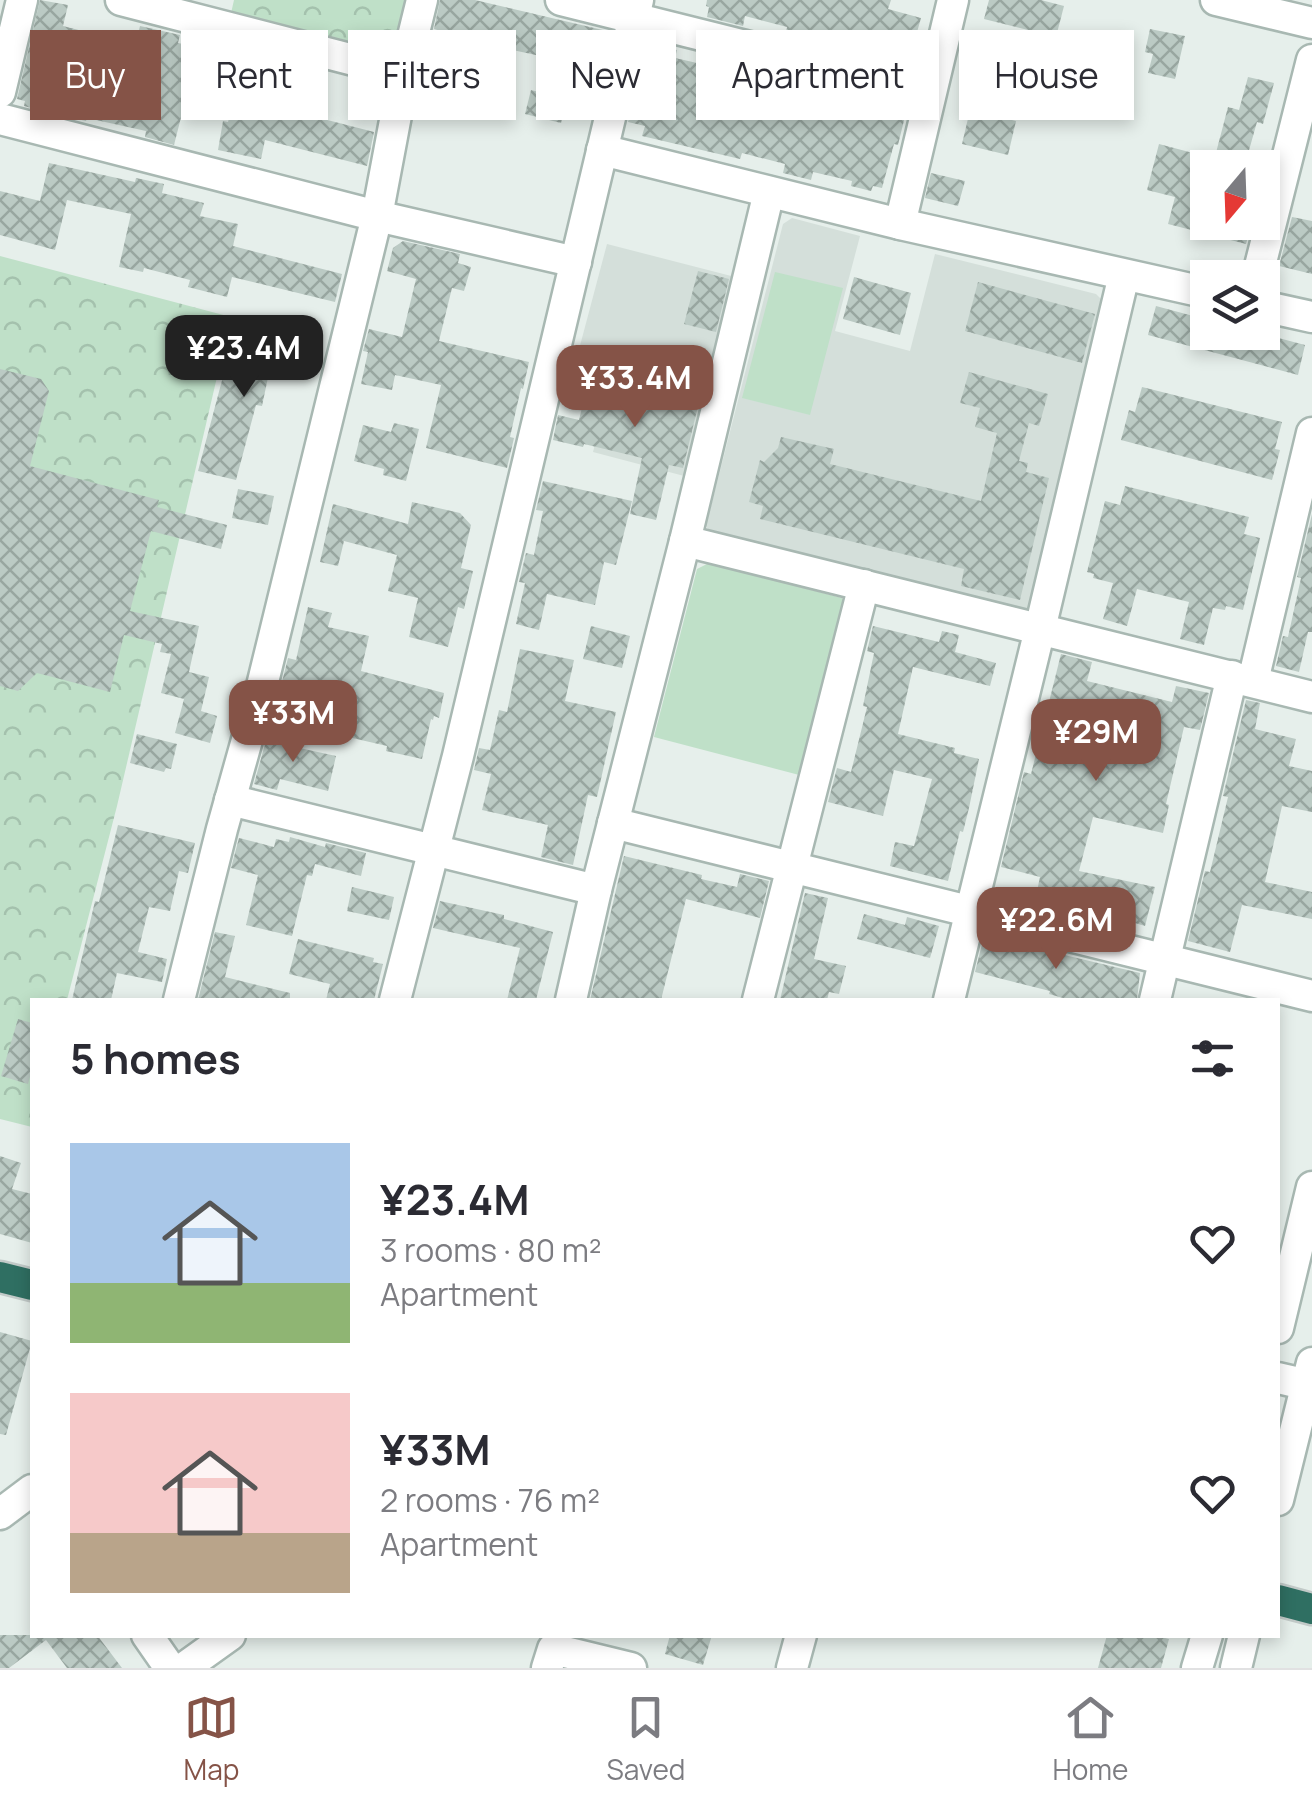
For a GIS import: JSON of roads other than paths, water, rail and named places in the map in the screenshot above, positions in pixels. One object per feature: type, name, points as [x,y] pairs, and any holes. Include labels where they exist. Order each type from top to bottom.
[{"type":"highway","points":[[0,1277],[30,1284]]},
{"type":"highway","points":[[1280,1601],[1312,1609]]},
{"type":"street","points":[[0,92],[22,0]]},
{"type":"street","points":[[121,0],[214,12],[348,55]]},
{"type":"street","points":[[415,30],[422,0]]},
{"type":"street","points":[[561,0],[636,9],[710,30]]},
{"type":"street","points":[[939,56],[953,0]]},
{"type":"street","points":[[1216,0],[1312,24]]},
{"type":"street","points":[[395,998],[636,9]]},
{"type":"street","points":[[1262,260],[1312,60]]},
{"type":"street","points":[[0,119],[376,216],[576,262]]},
{"type":"street","points":[[180,998],[265,671],[376,216],[395,120]]},
{"type":"street","points":[[900,224],[924,120]]},
{"type":"street","points":[[602,150],[900,224],[1190,290]]},
{"type":"street","points":[[571,998],[769,192]]},
{"type":"street","points":[[948,998],[1124,275]]},
{"type":"street","points":[[1280,310],[1312,316]]},
{"type":"street","points":[[1156,998],[1312,432]]},
{"type":"street","points":[[685,541],[1312,697]]},
{"type":"street","points":[[759,998],[864,585]]},
{"type":"street","points":[[230,800],[596,890]]},
{"type":"street","points":[[613,823],[1312,996]]},
{"type":"street","points":[[1280,1320],[1312,1187]]},
{"type":"street","points":[[1280,1490],[1302,1378]]},
{"type":"street","points":[[0,1514],[30,1492]]},
{"type":"street","points":[[149,1638],[170,1668]]},
{"type":"street","points":[[184,1668],[226,1638]]},
{"type":"street","points":[[792,1668],[800,1638]]},
{"type":"street","points":[[1198,1668],[1205,1638]]},
{"type":"street","points":[[1236,1668],[1243,1638]]},
{"type":"street","points":[[543,1651],[631,1668]]}]
